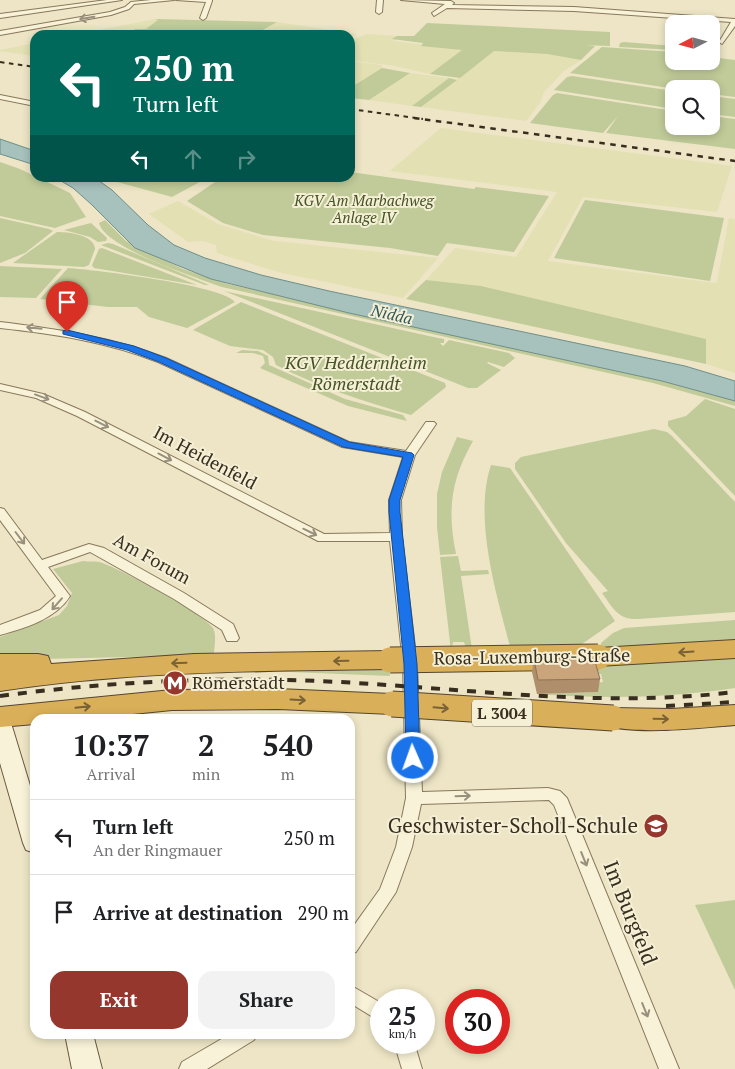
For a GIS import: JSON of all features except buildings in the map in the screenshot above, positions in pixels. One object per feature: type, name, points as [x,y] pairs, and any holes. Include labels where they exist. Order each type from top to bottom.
[{"type":"highway","name":"Rosa-Luxemburg-Straße","points":[[0,681],[71,670],[135,665],[598,657],[735,650]]},
{"type":"highway","points":[[0,663],[135,665]]},
{"type":"highway","name":"L 3004","points":[[68,714],[172,700],[278,699],[613,718],[671,719],[735,715]]},
{"type":"highway","name":"L 3004","points":[[1,723],[30,719]]},
{"type":"street","points":[[1,16],[119,0]]},
{"type":"street","points":[[0,33],[120,11],[131,2],[171,0]]},
{"type":"street","points":[[179,0],[209,0],[203,18]]},
{"type":"street","points":[[379,12],[380,0]]},
{"type":"street","points":[[404,0],[591,10],[735,21],[722,42]]},
{"type":"street","points":[[434,14],[451,3]]},
{"type":"street","points":[[37,11],[54,24]]},
{"type":"street","points":[[0,96],[30,103]]},
{"type":"street","points":[[0,325],[67,332],[131,348],[162,360],[346,445],[409,455]]},
{"type":"street","name":"Im Heidenfeld","points":[[0,387],[39,396],[81,414],[322,538],[396,537]]},
{"type":"street","points":[[355,939],[387,892],[404,847],[414,798],[411,671],[396,537],[395,500],[409,455],[430,424]]},
{"type":"street","points":[[0,512],[63,596],[62,601],[50,611],[0,630]]},
{"type":"street","name":"Am Forum","points":[[40,565],[88,548],[100,551],[179,596],[228,627],[232,638]]},
{"type":"street","points":[[1,723],[30,825]]},
{"type":"street","name":"Im Burgfeld","points":[[414,798],[548,794],[554,795],[561,802],[669,1069]]},
{"type":"street","points":[[355,996],[370,1006]]},
{"type":"street","points":[[80,1039],[87,1069]]},
{"type":"street","points":[[189,1069],[239,1039]]},
{"type":"street","points":[[408,1054],[412,1069]]},
{"type":"shaded area","points":[[155,19],[159,20],[146,29],[100,30]]},
{"type":"shaded area","points":[[277,22],[330,30],[263,30]]},
{"type":"shaded area","points":[[367,34],[397,36],[394,41],[463,50],[430,74],[395,66],[355,61],[355,39]]},
{"type":"shaded area","points":[[30,44],[30,55],[0,50]]},
{"type":"shaded area","points":[[494,51],[547,54],[581,60],[564,71],[544,92],[540,103],[526,121],[421,107]]},
{"type":"shaded area","points":[[355,62],[382,65],[382,68],[355,85]]},
{"type":"shaded area","points":[[410,73],[449,78],[412,106],[369,100]]},
{"type":"shaded area","points":[[441,128],[732,166],[717,212],[583,197],[548,261],[715,283],[717,282],[729,218],[735,219],[735,373],[706,364],[706,339],[481,286],[426,280],[455,248],[516,257],[557,192],[390,171]]},
{"type":"shaded area","points":[[178,201],[218,224],[274,241],[438,258],[403,298],[278,272],[217,253],[216,245],[203,241],[188,242],[149,214]]},
{"type":"green space","points":[[155,19],[277,22],[263,30],[134,29],[146,29],[158,20]]},
{"type":"green space","points":[[427,23],[610,32],[610,46],[586,45],[595,46],[581,60],[547,54],[494,51],[460,78],[430,74],[462,50],[421,46],[423,43],[392,39],[397,36],[414,36]]},
{"type":"green space","points":[[620,43],[665,45],[665,50],[619,47]]},
{"type":"green space","points":[[602,47],[665,51],[665,70],[720,70],[720,58],[735,60],[735,97],[720,95],[720,80],[665,80],[665,87],[570,73]]},
{"type":"green space","points":[[382,68],[410,73],[369,100],[355,99],[355,85]]},
{"type":"green space","points":[[572,76],[665,90],[665,108],[554,90],[567,77]]},
{"type":"green space","points":[[449,78],[457,80],[421,107],[412,106]]},
{"type":"green space","points":[[557,93],[665,110],[665,135],[720,135],[720,117],[735,119],[735,149],[606,133],[618,116],[603,133],[530,123],[553,95]]},
{"type":"green space","points":[[720,97],[735,99],[735,117],[720,115]]},
{"type":"green space","points":[[0,162],[30,174],[30,182],[47,182],[70,193],[86,217],[55,228],[0,216]]},
{"type":"green space","name":"KGV Am Marbachweg Anlage IV","points":[[355,173],[474,189],[476,187],[549,196],[514,252],[447,243],[438,256],[390,248],[263,235],[223,223],[187,201],[215,182],[355,182]]},
{"type":"green space","points":[[117,182],[200,182],[172,197]]},
{"type":"green space","points":[[585,200],[724,218],[710,281],[554,258]]},
{"type":"green space","points":[[0,218],[53,231],[25,253],[0,263]]},
{"type":"green space","points":[[105,220],[126,241],[183,269],[228,284],[662,381],[735,401],[735,406],[653,383],[222,287],[134,252],[105,233],[99,223]]},
{"type":"green space","points":[[91,223],[107,238],[106,241],[98,242],[90,237],[64,230]]},
{"type":"green space","points":[[57,232],[80,235],[86,237],[94,244],[95,249],[89,265],[84,267],[13,263]]},
{"type":"green space","points":[[113,244],[209,285],[101,245]]},
{"type":"green space","points":[[102,248],[197,285],[94,268],[92,265],[99,249]]},
{"type":"green space","points":[[0,266],[62,269],[36,298],[0,297]]},
{"type":"green space","points":[[68,268],[184,284],[225,296],[235,302],[187,328],[149,317],[137,307],[108,307],[40,299]]},
{"type":"green space","points":[[426,280],[481,286],[706,339],[706,364],[406,299]]},
{"type":"green space","points":[[224,291],[444,339],[444,343],[440,343],[443,346],[449,340],[509,353],[515,358],[504,367],[488,362],[501,370],[477,388],[468,388]]},
{"type":"green space","name":"KGV Heddernheim Römerstadt","points":[[241,302],[445,383],[446,387],[411,415],[359,399],[309,380],[276,365],[273,357],[263,350],[230,346],[193,330]]},
{"type":"green space","points":[[242,350],[258,351],[268,356],[269,365],[345,399],[403,415],[407,421],[348,406],[260,368],[265,363],[263,356],[253,353],[236,353]]},
{"type":"green space","points":[[705,399],[735,409],[735,496],[668,426],[668,421],[686,416]]},
{"type":"green space","points":[[654,429],[667,432],[672,436],[735,502],[735,612],[638,619],[631,619],[621,615],[602,593],[608,591],[566,543],[515,469],[515,463],[521,457]]},
{"type":"green space","points":[[457,437],[473,441],[460,468],[453,495],[452,523],[456,554],[440,555],[437,527],[437,494],[442,472]]},
{"type":"green space","points":[[491,465],[510,468],[615,621],[582,644],[511,650],[499,606],[486,533],[486,486]]},
{"type":"green space","points":[[458,556],[461,571],[488,570],[489,574],[461,576],[472,649],[467,651],[464,642],[453,642],[451,651],[440,557]]},
{"type":"green space","points":[[83,561],[99,562],[123,572],[207,622],[214,631],[214,655],[0,660],[0,637],[59,615],[67,606],[72,593],[53,569]]},
{"type":"green space","points":[[735,620],[735,642],[601,649],[601,643],[613,633],[624,628]]},
{"type":"green space","points":[[735,655],[735,688],[686,694],[636,697],[586,697],[537,694],[597,692],[595,683],[603,682],[601,674],[593,675],[599,668],[599,664]]},
{"type":"green space","points":[[389,667],[390,676],[266,671]]},
{"type":"green space","points":[[735,900],[735,990],[695,905]]},
{"type":"water","points":[[0,139],[30,149],[30,163],[0,154]]},
{"type":"water","name":"Nidda","points":[[63,182],[101,182],[112,190],[148,225],[174,245],[205,258],[261,275],[329,291],[685,366],[735,381],[735,401],[662,381],[349,313],[211,279],[135,248],[73,188]]},
{"type":"railway","points":[[0,62],[30,66]]},
{"type":"railway","points":[[355,110],[423,119]]},
{"type":"railway","points":[[414,118],[735,161]]},
{"type":"railway","points":[[0,696],[127,683],[212,680],[339,682],[586,698],[685,696],[735,692]]},
{"type":"railway","points":[[666,706],[735,702]]},
{"type":"place","name":"Römerstadt","points":[[175,683]]},
{"type":"place","name":"Geschwister-Scholl-Schule","points":[[656,826]]},
{"type":"route","points":[[67,332],[131,348],[162,360],[346,445],[409,455],[401,474],[395,500],[395,512],[410,664],[413,758]]}]
